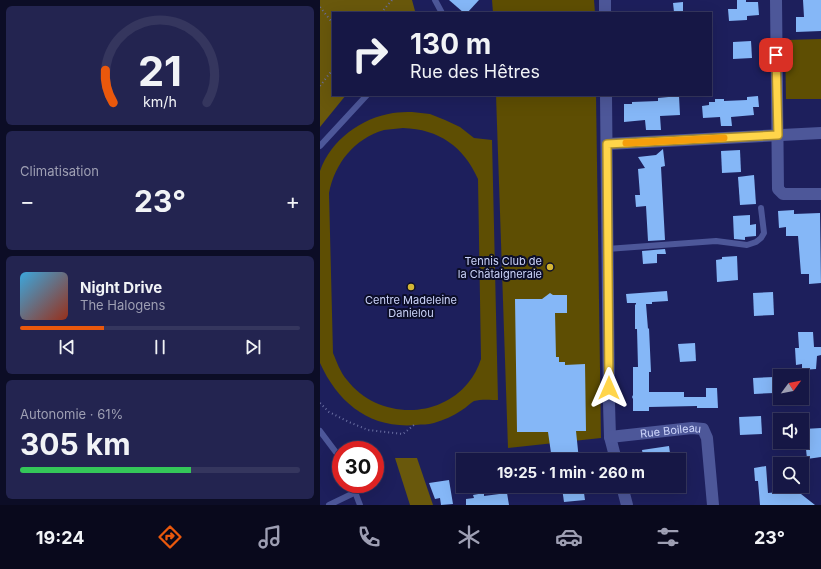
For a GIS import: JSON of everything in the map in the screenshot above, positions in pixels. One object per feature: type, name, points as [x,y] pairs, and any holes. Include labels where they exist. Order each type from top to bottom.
[{"type":"street","points":[[605,0],[605,12]]},
{"type":"street","points":[[776,0],[778,189],[783,194],[821,194]]},
{"type":"street","points":[[606,96],[610,437],[614,453]]},
{"type":"street","points":[[607,144],[821,133]]},
{"type":"street","name":"Rue Boileau","points":[[610,437],[692,428],[702,430],[707,438],[713,505]]},
{"type":"street","points":[[624,493],[627,505]]},
{"type":"lane","points":[[435,0],[441,12]]},
{"type":"lane","points":[[320,146],[366,96]]},
{"type":"lane","points":[[608,249],[716,241],[747,245],[756,242],[764,233],[761,208]]},
{"type":"lane","points":[[320,431],[332,447]]},
{"type":"lane","points":[[328,505],[354,493]]},
{"type":"lane","points":[[356,493],[360,505]]},
{"type":"path","points":[[382,12],[392,0]]},
{"type":"path","points":[[320,7],[332,24]]},
{"type":"path","points":[[320,86],[332,69]]},
{"type":"path","points":[[320,403],[329,412],[368,430],[403,434],[414,425]]},
{"type":"shaded area","points":[[320,0],[412,0],[414,12],[332,12],[332,96],[345,96],[320,127]]},
{"type":"shaded area","points":[[492,0],[594,0],[595,12],[493,12]]},
{"type":"shaded area","points":[[821,39],[821,99],[786,99],[785,40]]},
{"type":"shaded area","name":"Tennis Club de la Châtaigneraie","points":[[496,96],[596,96],[601,438],[508,448]]},
{"type":"shaded area","points":[[410,112],[430,114],[460,127],[474,138],[492,140],[498,400],[474,401],[455,414],[432,424],[399,425],[384,423],[370,418],[346,401],[327,377],[320,363],[320,171],[325,160],[339,140],[359,125],[381,116]],"holes":[[[403,128],[416,129],[439,136],[458,149],[478,179],[481,359],[472,378],[455,395],[440,404],[424,409],[407,410],[390,408],[374,402],[359,393],[345,377],[333,353],[329,193],[341,162],[355,146],[364,139],[384,130]]]},
{"type":"shaded area","points":[[395,458],[417,458],[433,505],[410,505]]},
{"type":"building","points":[[449,0],[479,0],[468,12],[463,12]]},
{"type":"building","points":[[737,0],[758,2],[759,15],[747,16],[747,20],[729,21],[728,9],[737,9]]},
{"type":"building","points":[[803,0],[821,0],[821,31],[796,32],[796,17],[804,17]]},
{"type":"building","points":[[683,2],[683,11],[674,12],[673,3]]},
{"type":"building","points":[[751,41],[752,58],[733,59],[733,42]]},
{"type":"building","points":[[679,96],[680,115],[660,116],[661,130],[646,130],[645,120],[624,122],[624,104],[632,104],[632,102],[658,101],[658,98]]},
{"type":"building","points":[[758,96],[759,107],[753,107],[754,115],[731,117],[732,126],[721,126],[720,117],[703,118],[702,106],[709,105],[709,102],[715,102],[715,99],[724,99],[724,101],[747,100],[747,97]]},
{"type":"building","points":[[663,149],[665,166],[661,167],[665,240],[648,241],[646,206],[636,207],[635,195],[640,195],[638,169],[645,168],[638,157],[656,155]]},
{"type":"building","points":[[740,150],[741,172],[722,173],[721,151]]},
{"type":"building","points":[[754,175],[756,204],[740,205],[738,177]]},
{"type":"building","points":[[794,210],[794,214],[820,213],[821,283],[809,284],[809,274],[801,274],[798,236],[786,236],[786,227],[779,228],[778,211]]},
{"type":"building","points":[[750,215],[750,225],[756,224],[756,236],[745,237],[745,240],[734,239],[733,216]]},
{"type":"building","points":[[665,249],[666,254],[657,254],[657,263],[643,264],[642,251]]},
{"type":"building","points":[[737,256],[738,280],[717,282],[716,260],[722,259],[722,257]]},
{"type":"building","points":[[667,291],[668,301],[646,304],[648,329],[649,328],[651,372],[649,372],[649,392],[684,392],[684,397],[706,397],[706,388],[717,388],[718,408],[697,408],[697,406],[649,407],[649,411],[633,411],[633,367],[638,367],[637,329],[635,329],[636,303],[627,303],[626,294]]},
{"type":"building","points":[[773,292],[774,315],[754,316],[753,293]]},
{"type":"building","points":[[550,293],[553,295],[567,295],[567,313],[555,313],[556,357],[559,357],[559,362],[565,362],[565,365],[585,364],[586,431],[576,431],[578,453],[551,453],[548,432],[517,432],[515,299],[542,299]]},
{"type":"building","points":[[798,332],[813,332],[814,347],[821,347],[821,355],[817,356],[816,369],[802,369],[802,364],[796,365],[795,348],[799,348]]},
{"type":"building","points":[[695,343],[696,361],[680,362],[678,344]]},
{"type":"building","points":[[773,377],[773,393],[754,394],[753,378]]},
{"type":"building","points":[[761,416],[762,434],[740,435],[739,417]]},
{"type":"building","points":[[821,428],[821,457],[809,459],[809,457],[807,457],[806,449],[809,449],[809,429]]},
{"type":"building","points":[[669,446],[670,453],[643,453],[642,450]]},
{"type":"building","points":[[766,466],[768,493],[801,493],[815,505],[760,505],[758,481],[755,481],[754,468]]},
{"type":"building","points":[[449,480],[453,504],[441,505],[440,498],[435,499],[429,483]]},
{"type":"building","points":[[484,493],[484,496],[507,493],[509,505],[466,505],[466,499],[474,498],[473,495]]},
{"type":"building","points":[[563,493],[584,493],[585,500],[564,502]]},
{"type":"slow traffic","points":[[626,143],[724,138]]},
{"type":"place","name":"Tennis Club de la Châtaigneraie","points":[[550,267]]},
{"type":"place","name":"Centre Madeleine Danielou","points":[[411,287]]},
{"type":"route","points":[[609,388],[607,144],[778,135],[776,55]]}]
